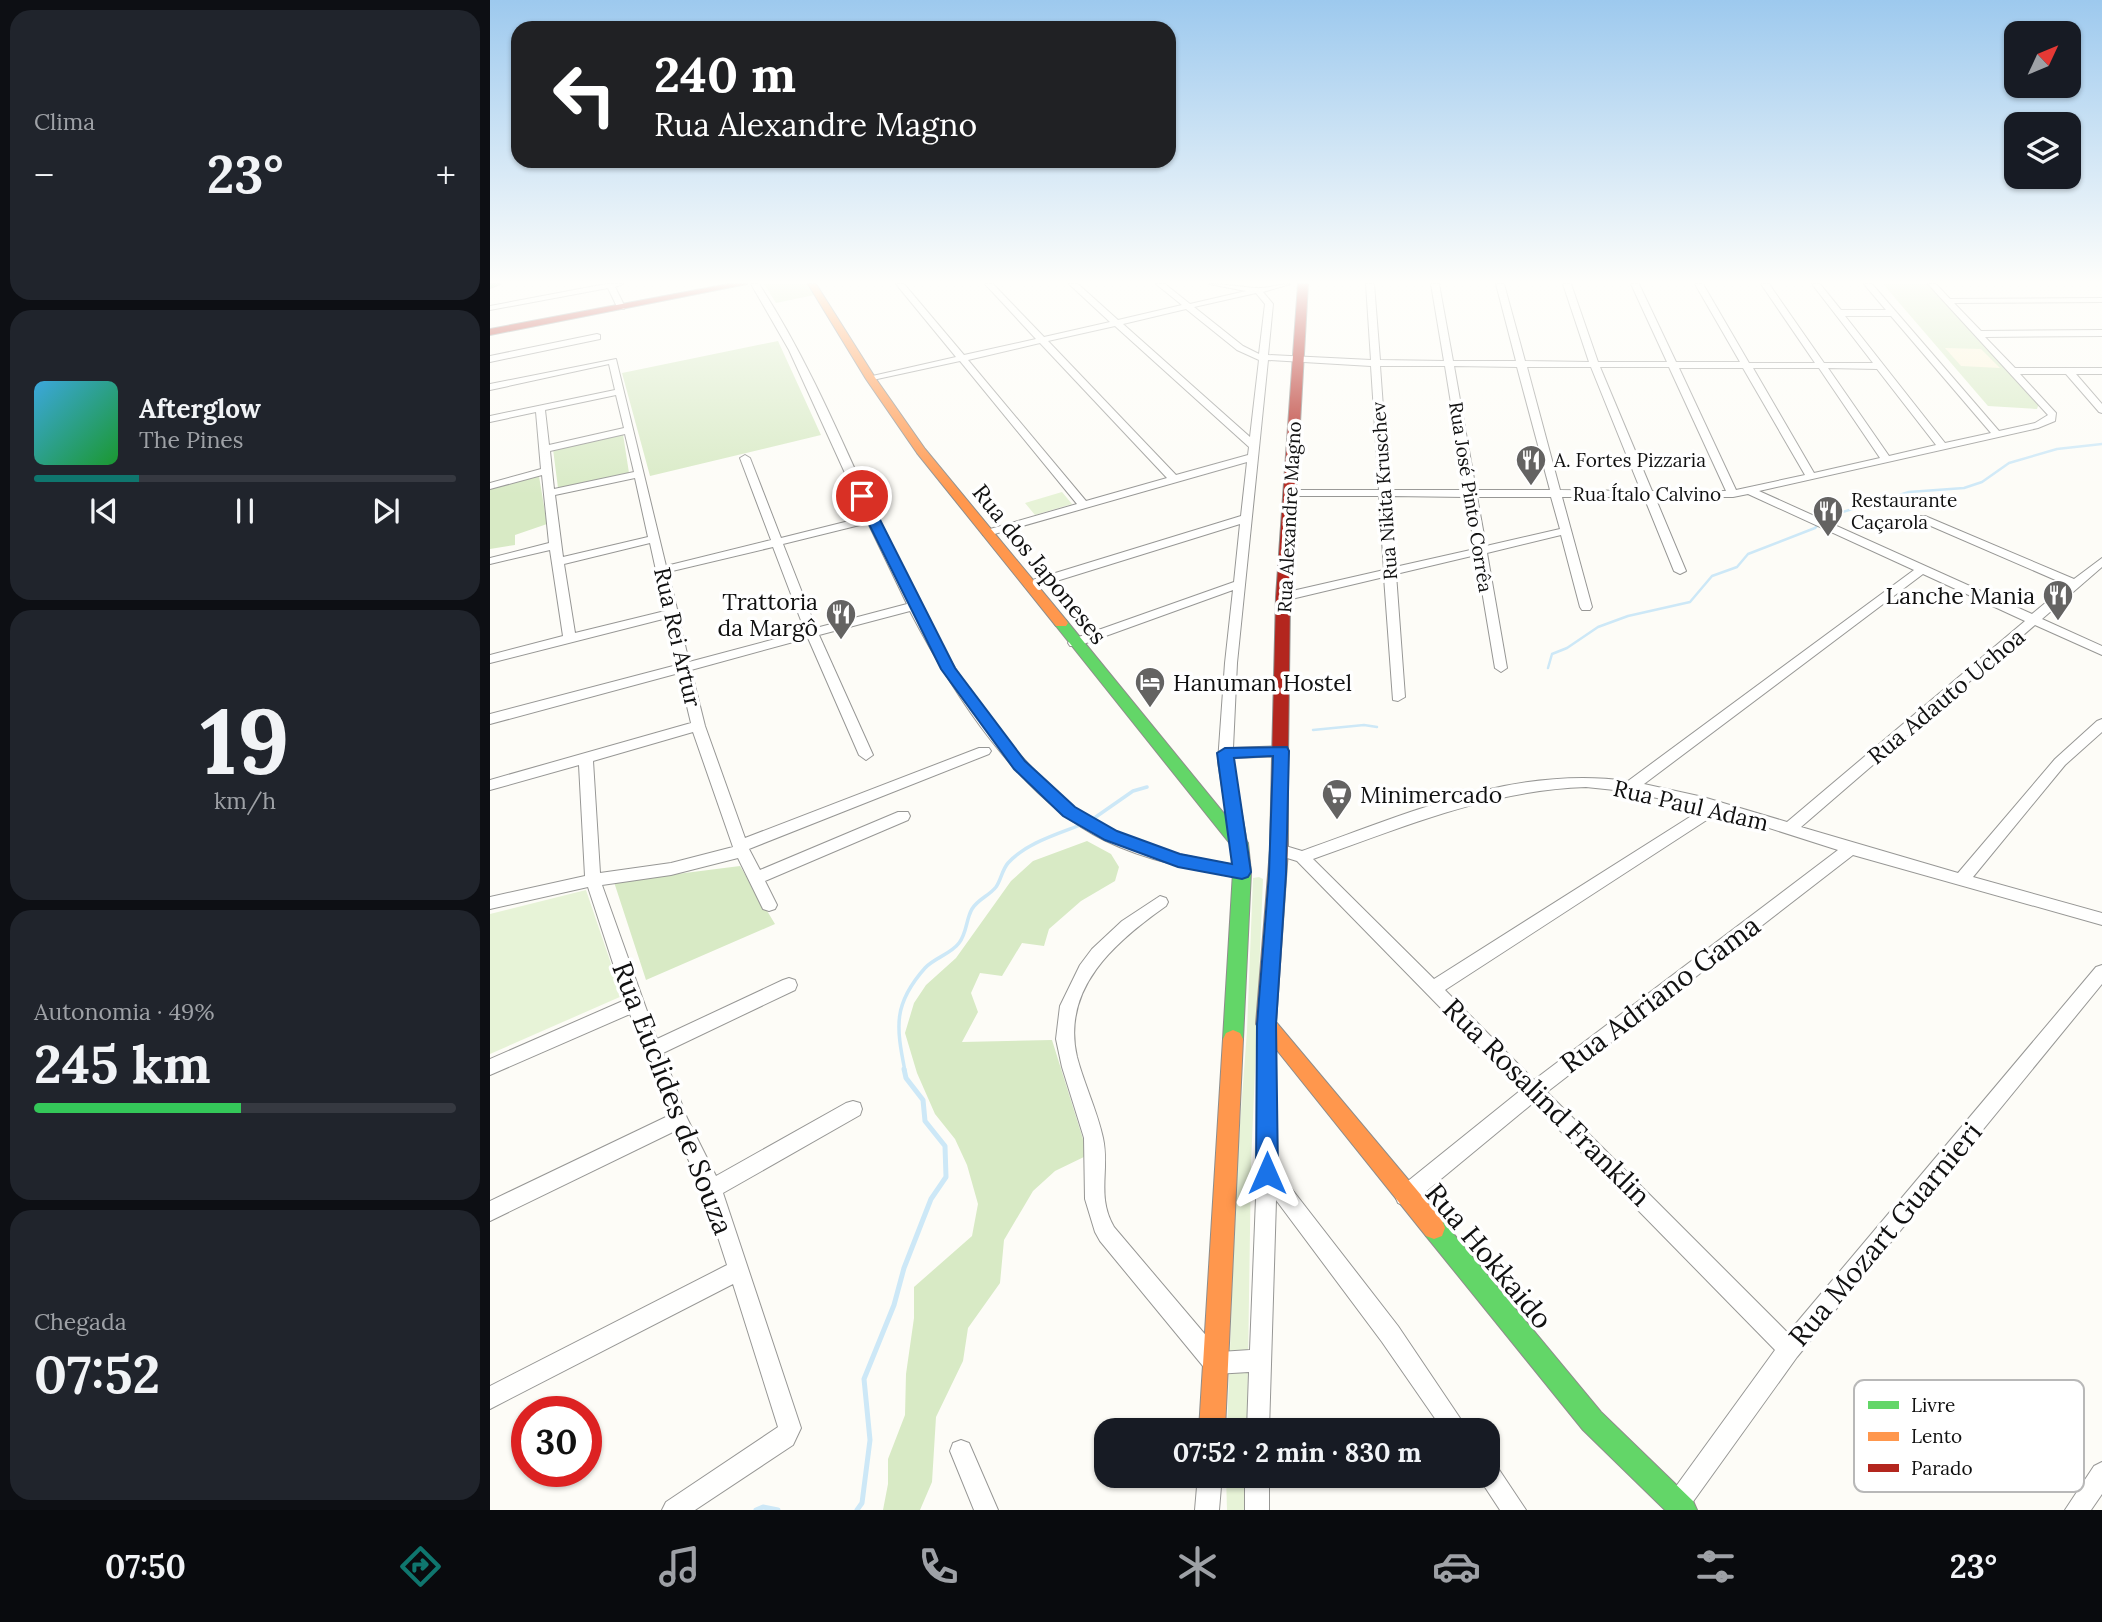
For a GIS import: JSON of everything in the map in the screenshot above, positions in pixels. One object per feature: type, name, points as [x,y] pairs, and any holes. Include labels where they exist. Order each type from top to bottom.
[{"type":"street","points":[[490,359],[512,354]]},
{"type":"street","points":[[796,354],[872,519],[948,669],[1019,765],[1069,812],[1111,836],[1178,860],[1241,867]]},
{"type":"street","name":"Rua dos Japoneses","points":[[856,354],[921,451],[1239,844]]},
{"type":"street","points":[[960,354],[1083,504]]},
{"type":"street","points":[[871,379],[978,354]]},
{"type":"street","points":[[1055,354],[1174,479]]},
{"type":"street","points":[[1150,354],[1253,451]]},
{"type":"street","points":[[1256,354],[1262,357],[1375,360],[1880,364]]},
{"type":"street","name":"Rua Nikita Kruschev","points":[[1375,354],[1398,697]]},
{"type":"street","name":"Rua José Pinto Corrêa","points":[[1447,354],[1501,668]]},
{"type":"street","points":[[1518,354],[1586,607]]},
{"type":"street","points":[[1591,354],[1680,571]]},
{"type":"street","points":[[1670,354],[1733,494]]},
{"type":"street","points":[[1741,354],[1811,476]]},
{"type":"street","points":[[1815,354],[1886,459]]},
{"type":"street","points":[[1872,354],[1942,446]]},
{"type":"street","points":[[1929,354],[1996,433]]},
{"type":"street","points":[[1998,354],[2014,371],[2102,371]]},
{"type":"street","points":[[1213,1418],[1241,867],[1225,753],[1262,357]]},
{"type":"street","name":"Rua Alexandre Magno","points":[[1258,1418],[1267,1173],[1266,1024],[1279,850],[1283,597],[1296,357]]},
{"type":"street","name":"Rua Rei Artur","points":[[490,387],[613,361],[653,539],[674,612],[698,726],[741,848],[769,905]]},
{"type":"street","points":[[2068,370],[2102,410]]},
{"type":"street","name":"Rua Ítalo Calvino","points":[[1290,493],[1733,494],[2038,425],[2052,419],[2053,415],[2014,371]]},
{"type":"street","points":[[490,419],[620,392]]},
{"type":"street","points":[[540,409],[557,562],[570,639]]},
{"type":"street","points":[[544,449],[629,430]]},
{"type":"street","points":[[987,533],[1174,479],[1253,451]]},
{"type":"street","points":[[745,458],[812,634],[866,755]]},
{"type":"street","points":[[490,485],[546,471]]},
{"type":"street","points":[[549,493],[639,474]]},
{"type":"street","points":[[1748,490],[2102,651]]},
{"type":"street","points":[[1030,585],[1247,518]]},
{"type":"street","points":[[1921,518],[2076,584]]},
{"type":"street","points":[[663,570],[872,519]]},
{"type":"street","points":[[1283,597],[1566,531]]},
{"type":"street","points":[[557,562],[653,539]]},
{"type":"street","points":[[490,561],[555,545]]},
{"type":"street","name":"Rua Adauto Uchoa","points":[[1789,829],[2102,561]]},
{"type":"street","points":[[1631,786],[1922,569]]},
{"type":"street","points":[[1074,643],[1239,584]]},
{"type":"street","points":[[490,719],[915,606]]},
{"type":"street","points":[[490,659],[674,612]]},
{"type":"street","points":[[1961,880],[2060,762],[2102,724]]},
{"type":"street","points":[[490,785],[698,726]]},
{"type":"street","points":[[490,903],[593,880],[671,869],[741,848],[984,751]]},
{"type":"street","points":[[1225,753],[1282,751]]},
{"type":"street","name":"Rua Euclides de Souza","points":[[586,758],[593,880],[679,1120],[712,1189],[736,1271],[790,1431],[674,1510]]},
{"type":"street","name":"Rua Paul Adam","points":[[1301,857],[1480,796],[1511,789],[1552,783],[1631,786],[1716,807],[2102,919]]},
{"type":"street","points":[[1434,988],[1716,807]]},
{"type":"street","points":[[755,879],[903,816]]},
{"type":"street","name":"Rua Adriano Gama","points":[[1405,1196],[1535,1090],[1851,848]]},
{"type":"street","points":[[1279,850],[1301,857]]},
{"type":"street","name":"Rua Rosalind Franklin","points":[[1301,857],[1790,1349]]},
{"type":"street","points":[[1160,902],[1124,927],[1104,947],[1085,973],[1073,996],[1065,1027],[1082,1105],[1093,1135],[1093,1195],[1099,1222],[1215,1363]]},
{"type":"street","name":"Rua Mozart Guarnieri","points":[[1680,1507],[1790,1349],[2102,972]]},
{"type":"street","points":[[653,1049],[789,985]]},
{"type":"street","points":[[490,1067],[635,1003]]},
{"type":"street","name":"Rua Hokkaido","points":[[1266,1024],[1592,1422],[1680,1507]]},
{"type":"street","points":[[712,1189],[853,1109]]},
{"type":"street","points":[[490,1210],[679,1120]]},
{"type":"street","points":[[1267,1173],[1390,1334],[1449,1418]]},
{"type":"street","points":[[490,1398],[736,1271]]},
{"type":"street","points":[[1215,1363],[1259,1360]]},
{"type":"street","points":[[961,1451],[986,1510]]},
{"type":"street","points":[[2077,1510],[2102,1474]]},
{"type":"street","points":[[1207,1510],[1209,1488]]},
{"type":"street","points":[[1256,1510],[1257,1488]]},
{"type":"street","points":[[1499,1488],[1514,1510]]},
{"type":"green space","points":[[712,354],[784,354],[821,435],[650,476],[622,373]]},
{"type":"green space","points":[[1944,354],[1993,354],[2039,403],[2037,409],[1988,406]]},
{"type":"green space","points":[[623,434],[629,473],[558,488],[553,449]]},
{"type":"green space","points":[[539,476],[547,524],[515,535],[515,545],[490,549],[490,488]]},
{"type":"green space","points":[[1062,492],[1072,504],[1035,515],[1025,503]]},
{"type":"green space","points":[[1087,841],[1111,854],[1119,867],[1115,881],[1081,901],[1049,929],[1044,946],[1022,943],[1002,976],[980,973],[971,993],[978,1012],[962,1042],[1052,1040],[1088,1155],[1055,1171],[1033,1191],[1004,1240],[1000,1283],[968,1328],[963,1361],[936,1417],[932,1482],[920,1510],[883,1510],[888,1484],[888,1459],[905,1415],[906,1374],[914,1318],[914,1287],[972,1236],[978,1204],[967,1165],[955,1139],[935,1114],[917,1073],[905,1033],[914,1003],[926,985],[956,958],[1011,881],[1033,861]]},
{"type":"green space","points":[[740,866],[775,924],[646,980],[614,882]]},
{"type":"green space","points":[[1253,878],[1263,879],[1251,1165],[1247,1418],[1227,1418],[1237,1163],[1247,1031]]},
{"type":"green space","points":[[586,890],[622,996],[490,1054],[490,914]]},
{"type":"green space","points":[[1226,1488],[1247,1488],[1248,1510],[1227,1510]]},
{"type":"sand","points":[[1951,354],[1986,354],[2000,368],[1961,366]]},
{"type":"waterway","points":[[1548,668],[1552,654],[1567,648],[1598,627],[1628,616],[1690,602],[1712,576],[1737,567],[1748,554],[1815,528],[1826,517],[1909,492],[1964,488],[1982,482],[2009,463],[2057,449],[2102,444]]},
{"type":"waterway","points":[[1313,730],[1364,725],[1377,727]]},
{"type":"waterway","points":[[1090,821],[1133,791],[1147,787]]},
{"type":"waterway","points":[[905,1071],[900,1041],[900,1016],[907,993],[915,981],[925,968],[959,943],[972,909],[996,887],[1006,866],[1015,856],[1043,840],[1083,824]]},
{"type":"waterway","points":[[857,1510],[862,1503],[870,1440],[864,1379],[894,1305],[904,1268],[931,1199],[946,1177],[945,1146],[925,1121],[923,1100],[906,1078],[904,1069]]},
{"type":"waterway","points":[[756,1510],[763,1507],[778,1510]]},
{"type":"traffic: fast","points":[[1061,623],[1239,843],[1242,872],[1233,1039]]},
{"type":"traffic: fast","points":[[1434,1228],[1592,1421],[1684,1510]]},
{"type":"traffic: slow","points":[[856,354],[921,451],[1061,623]]},
{"type":"traffic: slow","points":[[1280,759],[1279,850],[1266,1024],[1434,1228]]},
{"type":"traffic: slow","points":[[1213,1418],[1233,1039]]},
{"type":"traffic: jam","points":[[1280,759],[1283,597],[1298,354]]},
{"type":"place","name":"A. Fortes Pizzaria","points":[[1531,487]]},
{"type":"place","name":"Restaurante Caçarola","points":[[1828,538]]},
{"type":"place","name":"Lanche Mania","points":[[2058,622]]},
{"type":"place","name":"Trattoria da Margô","points":[[841,641]]},
{"type":"place","name":"Hanuman Hostel","points":[[1150,709]]},
{"type":"place","name":"Minimercado","points":[[1337,821]]},
{"type":"route","points":[[862,496],[948,669],[1019,765],[1069,812],[1100,831],[1178,860],[1242,872],[1225,753],[1282,751],[1278,874],[1266,1024],[1267,1173]]}]
